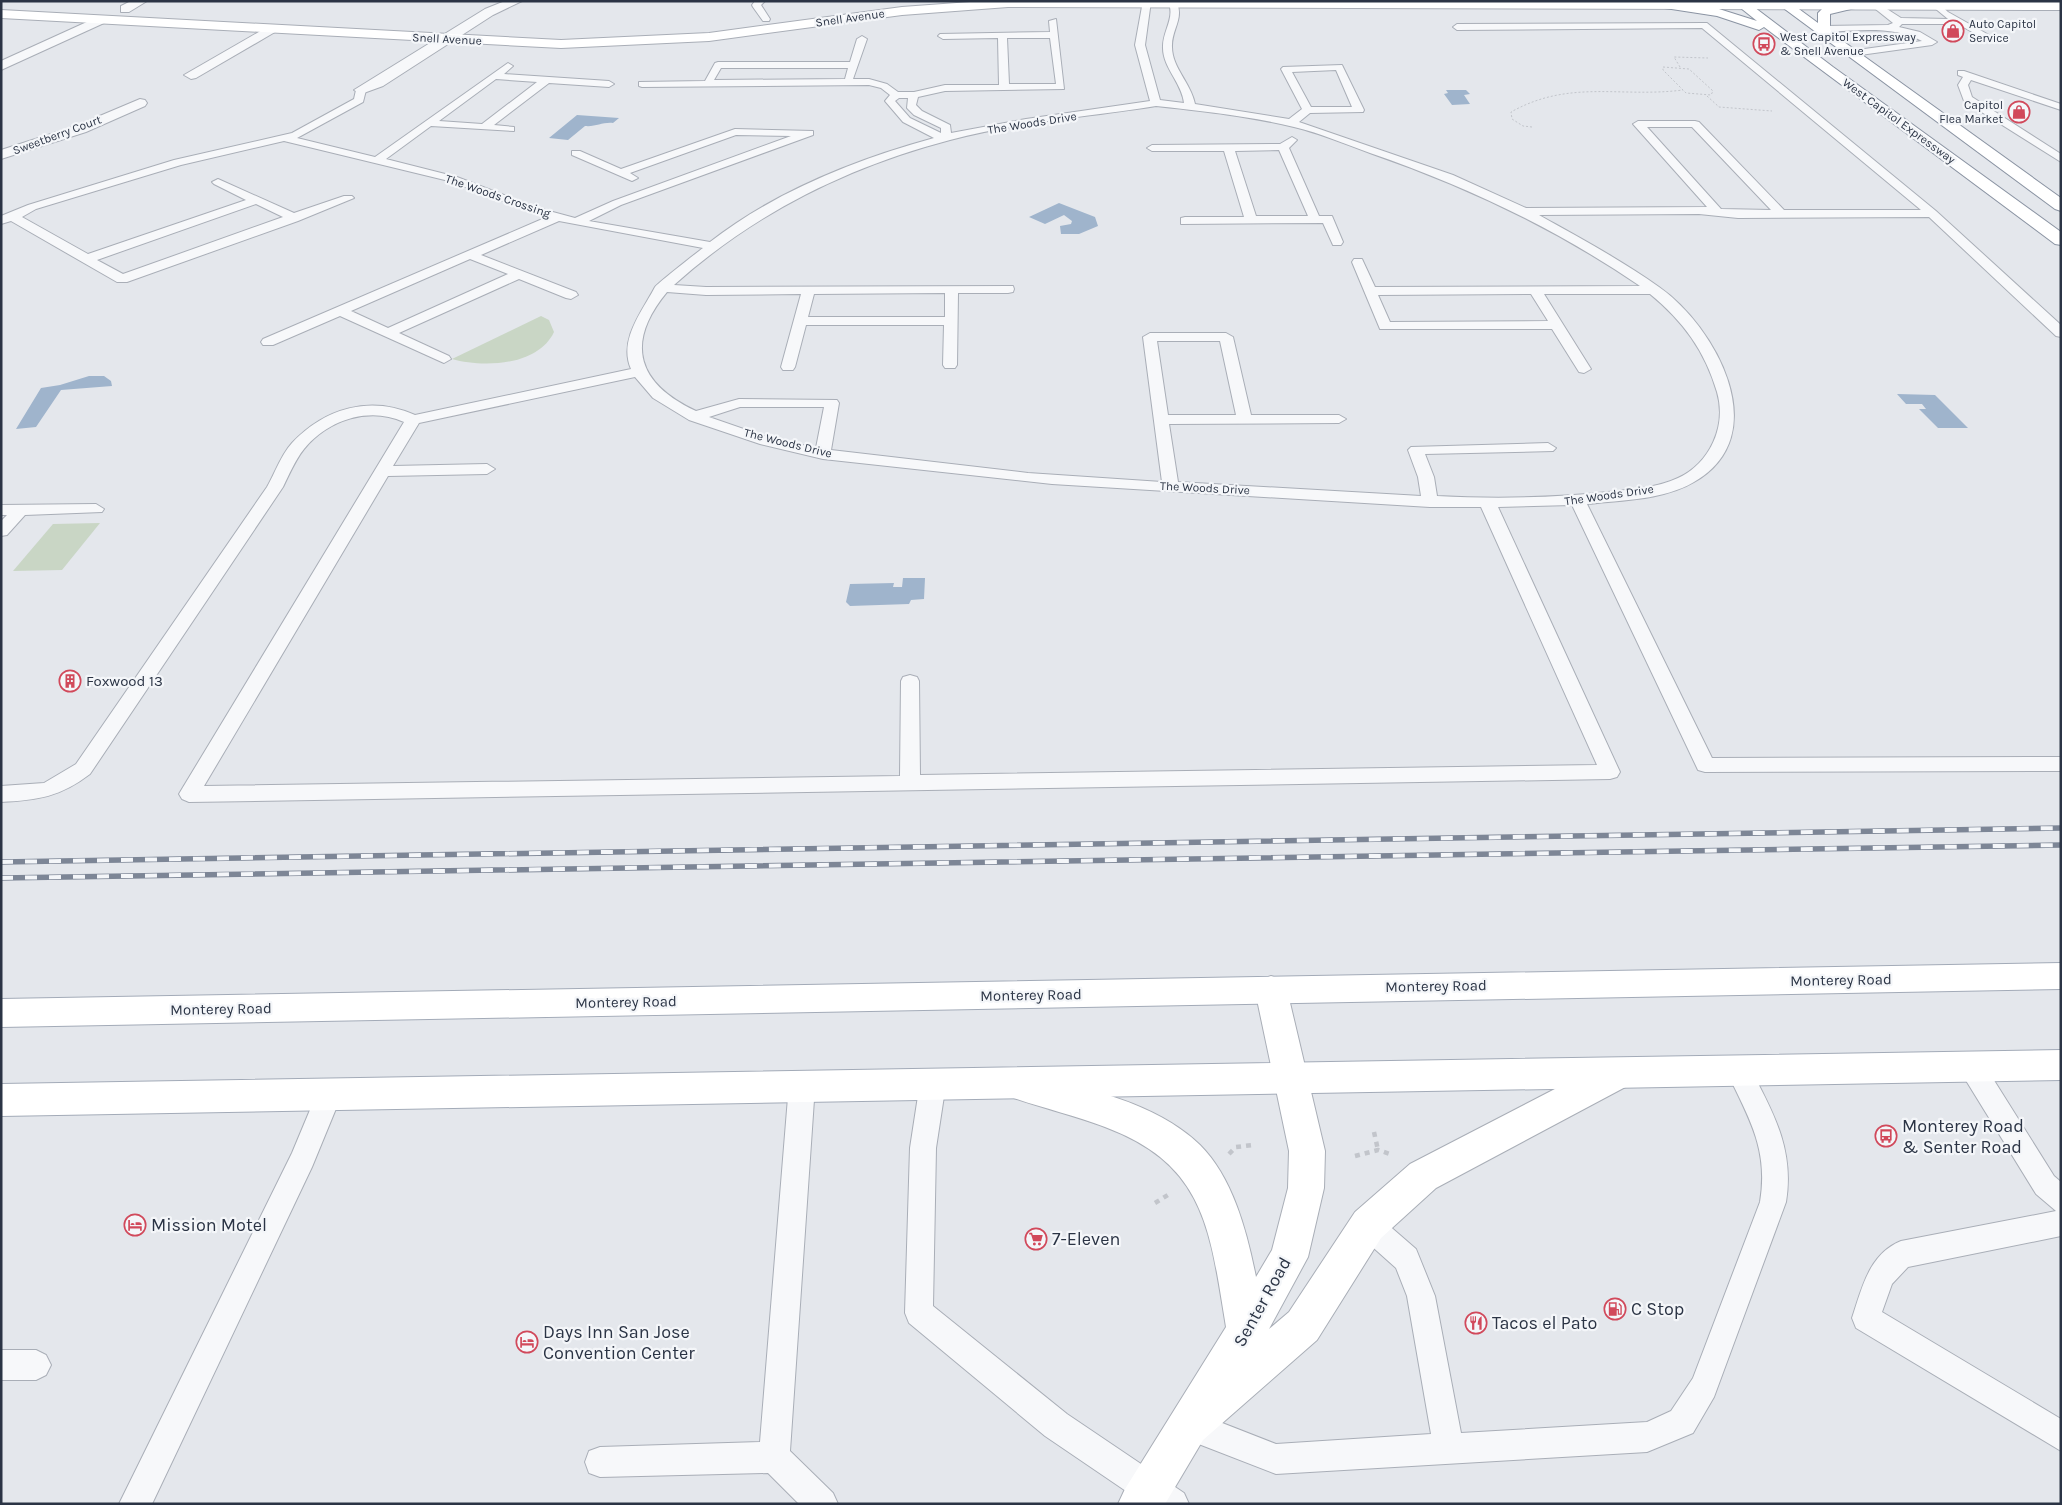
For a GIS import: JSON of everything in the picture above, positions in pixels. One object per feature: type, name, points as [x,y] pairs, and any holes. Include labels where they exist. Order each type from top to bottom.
[{"type":"main road","name":"Snell Avenue","points":[[1,2],[463,28],[593,32],[674,29],[766,19],[893,1]]},
{"type":"main road","name":"Snell Avenue","points":[[1,14],[562,44],[650,41],[768,30],[893,12],[1008,2],[1669,5],[1782,3],[2061,6]]},
{"type":"main road","name":"West Capitol Expressway","points":[[1741,3],[2061,240]]},
{"type":"main road","name":"West Capitol Expressway","points":[[1782,3],[1826,32],[2061,206]]},
{"type":"main road","points":[[1826,32],[1824,12],[1851,4]]},
{"type":"main road","points":[[1669,5],[1719,13],[1779,32]]},
{"type":"main road","name":"Monterey Road","points":[[1,1013],[2061,976]]},
{"type":"main road","name":"Senter Road","points":[[1155,1498],[1189,1425],[1289,1257],[1306,1188],[1307,1151],[1271,990]]},
{"type":"main road","points":[[1,1100],[2061,1065]]},
{"type":"main road","points":[[1189,1425],[1303,1326],[1368,1225],[1423,1176],[1619,1073]]},
{"type":"main road","points":[[1012,1083],[1111,1114],[1152,1132],[1187,1157],[1209,1186],[1227,1230],[1246,1332]]},
{"type":"street","points":[[124,9],[140,1]]},
{"type":"street","points":[[361,90],[378,83],[490,12],[516,1]]},
{"type":"street","points":[[1,66],[100,20]]},
{"type":"street","points":[[191,74],[271,29]]},
{"type":"street","name":"Sweetberry Court","points":[[1,155],[81,130],[140,103]]},
{"type":"lane","points":[[761,1],[756,5],[766,19]]},
{"type":"lane","points":[[1147,2],[1135,49],[1150,51],[1159,77],[1151,84]]},
{"type":"lane","points":[[1173,2],[1176,16],[1167,46],[1167,64],[1190,95],[1190,107]]},
{"type":"lane","points":[[1876,5],[1899,21],[1957,22]]},
{"type":"lane","points":[[1935,5],[1957,22],[1991,39]]},
{"type":"lane","points":[[1491,16],[1500,26]]},
{"type":"lane","points":[[642,84],[869,82],[884,86],[896,95],[914,95],[945,88],[1061,87],[1053,21]]},
{"type":"lane","points":[[1889,28],[1897,25],[1899,21]]},
{"type":"lane","points":[[1457,27],[1704,25],[1932,213],[2061,333]]},
{"type":"lane","points":[[1864,28],[1893,48]]},
{"type":"lane","points":[[1826,32],[1864,28],[1889,28],[1917,34],[1932,42],[1853,53]]},
{"type":"lane","points":[[1002,35],[1004,88]]},
{"type":"lane","points":[[943,36],[1055,35]]},
{"type":"lane","points":[[848,82],[862,39]]},
{"type":"lane","points":[[708,83],[718,64],[853,65]]},
{"type":"lane","points":[[378,160],[508,66]]},
{"type":"lane","points":[[1292,122],[1308,110],[1359,110],[1339,67],[1286,69],[1308,110]]},
{"type":"lane","points":[[1137,74],[1151,84],[1156,103]]},
{"type":"lane","points":[[2061,107],[1965,74],[1963,85],[1968,98],[2061,158]]},
{"type":"lane","points":[[494,76],[609,84]]},
{"type":"lane","points":[[484,127],[546,80]]},
{"type":"lane","points":[[285,138],[286,132],[361,90]]},
{"type":"lane","points":[[7,219],[32,207],[178,162],[296,135],[358,100],[361,90]]},
{"type":"lane","points":[[896,95],[890,100],[896,112],[928,133],[946,138],[946,127],[918,113],[911,106],[914,95]]},
{"type":"lane","name":"The Woods Drive","points":[[1156,103],[1292,122],[1315,129],[1464,184],[1524,212],[1623,267],[1655,290],[1703,339],[1719,371],[1728,408],[1725,434],[1713,459],[1687,481],[1644,492],[1578,501],[1488,504],[1430,502],[1170,485],[1102,484],[964,471],[822,454],[760,438],[694,417],[663,399],[638,372],[632,354],[637,330],[661,288],[713,246],[744,224],[824,182],[946,138],[1012,125],[1156,103]]},
{"type":"lane","points":[[316,116],[330,117]]},
{"type":"lane","points":[[429,123],[510,129]]},
{"type":"lane","points":[[1718,212],[1638,124],[1695,124],[1781,214]]},
{"type":"lane","points":[[1152,148],[1283,147],[1291,140],[1315,129]]},
{"type":"lane","points":[[576,222],[617,203],[808,133],[735,132],[620,173]]},
{"type":"lane","name":"The Woods Crossing","points":[[285,138],[453,178],[534,210],[576,222],[713,246]]},
{"type":"lane","points":[[1228,147],[1251,220]]},
{"type":"lane","points":[[1283,147],[1315,219]]},
{"type":"lane","points":[[576,153],[656,189]]},
{"type":"lane","points":[[218,182],[294,218]]},
{"type":"lane","points":[[7,219],[87,259],[122,279],[348,198]]},
{"type":"lane","points":[[87,259],[257,200]]},
{"type":"lane","points":[[1524,212],[1698,210],[1781,214],[1932,213]]},
{"type":"lane","points":[[268,342],[558,217]]},
{"type":"lane","points":[[1186,220],[1328,219],[1337,242]]},
{"type":"lane","points":[[470,254],[571,295]]},
{"type":"lane","points":[[1358,262],[1385,326],[1556,325]]},
{"type":"lane","points":[[389,334],[519,274]]},
{"type":"lane","points":[[661,288],[706,291],[1008,288]]},
{"type":"lane","points":[[950,365],[952,289]]},
{"type":"lane","points":[[788,367],[809,290]]},
{"type":"lane","points":[[1535,290],[1584,369]]},
{"type":"lane","points":[[1370,291],[1655,290]]},
{"type":"lane","points":[[340,311],[444,359]]},
{"type":"lane","points":[[800,321],[951,321]]},
{"type":"lane","points":[[1170,485],[1150,337],[1226,337],[1244,420]]},
{"type":"lane","points":[[1,794],[44,792],[62,786],[83,769],[275,487],[298,447],[324,424],[352,412],[393,411],[413,420],[638,372]]},
{"type":"lane","points":[[694,417],[738,403],[832,403],[822,454]]},
{"type":"lane","points":[[1162,420],[1339,419]]},
{"type":"lane","points":[[413,420],[189,794],[1610,772],[1488,504]]},
{"type":"lane","points":[[1430,502],[1426,477],[1416,450],[1548,448]]},
{"type":"lane","points":[[383,471],[487,469]]},
{"type":"lane","points":[[1578,501],[1705,765],[2061,764]]},
{"type":"lane","points":[[1,510],[96,509]]},
{"type":"lane","points":[[1,530],[20,510]]},
{"type":"lane","points":[[910,681],[910,783]]},
{"type":"lane","points":[[1972,1066],[2056,1190]]},
{"type":"lane","points":[[1189,1425],[1276,1459],[1647,1437],[1682,1422],[1704,1387],[1773,1202],[1778,1181],[1773,1141],[1738,1070]]},
{"type":"lane","points":[[933,1083],[923,1148],[919,1313],[1056,1425],[1155,1498]]},
{"type":"lane","points":[[774,1457],[802,1085]]},
{"type":"lane","points":[[135,1504],[303,1158],[329,1094]]},
{"type":"lane","points":[[2061,1223],[1901,1255],[1881,1275],[1866,1318],[2061,1436]]},
{"type":"lane","points":[[1368,1225],[1406,1259],[1421,1296],[1449,1448]]},
{"type":"lane","points":[[1,1365],[36,1365]]},
{"type":"lane","points":[[600,1462],[774,1457],[822,1504]]},
{"type":"path","points":[[1680,67],[1674,57],[1713,58]]},
{"type":"path","points":[[1663,67],[1689,69],[1713,91],[1713,94],[1693,95],[1684,90],[1663,70],[1663,67]]},
{"type":"path","points":[[1532,127],[1516,122],[1512,119],[1511,112],[1523,104],[1553,93],[1684,90]]},
{"type":"path","points":[[1707,95],[1719,107],[1728,109],[1807,110]]},
{"type":"path","points":[[1374,1132],[1378,1150]]},
{"type":"path","points":[[1224,1158],[1236,1147],[1253,1145]]},
{"type":"path","points":[[1355,1156],[1378,1150],[1395,1156]]},
{"type":"path","points":[[1155,1202],[1180,1188]]},
{"type":"green space","points":[[541,316],[549,320],[554,332],[536,352],[509,362],[479,363],[452,359]]},
{"type":"green space","points":[[100,523],[62,570],[13,571],[53,524]]},
{"type":"water","points":[[1446,90],[1466,90],[1470,94],[1464,95],[1470,104],[1452,105],[1444,94],[1448,93]]},
{"type":"water","points":[[577,115],[619,118],[613,123],[585,126],[568,140],[549,138]]},
{"type":"water","points":[[1059,203],[1095,217],[1098,226],[1079,234],[1061,234],[1060,226],[1071,224],[1072,221],[1064,215],[1045,224],[1029,217]]},
{"type":"water","points":[[89,376],[104,376],[111,381],[112,386],[61,390],[36,427],[16,429],[41,388],[60,385]]},
{"type":"water","points":[[1897,394],[1935,395],[1968,428],[1938,428],[1919,409],[1926,409],[1922,404],[1906,404]]},
{"type":"water","points":[[903,578],[925,578],[924,599],[911,600],[909,604],[850,606],[846,602],[850,584],[894,583],[893,587],[902,587]]},
{"type":"railway","points":[[1,862],[2061,828]]},
{"type":"railway","points":[[1,878],[2061,845]]},
{"type":"place","name":"Auto Capitol Service","points":[[1953,31]]},
{"type":"place","name":"West Capitol Expressway & Snell Avenue","points":[[1764,44]]},
{"type":"place","name":"Capitol Flea Market","points":[[2019,112]]},
{"type":"place","name":"Foxwood 13","points":[[70,681]]},
{"type":"place","name":"Monterey Road & Senter Road","points":[[1886,1136]]},
{"type":"place","name":"Mission Motel","points":[[135,1225]]},
{"type":"place","name":"7-Eleven","points":[[1036,1239]]},
{"type":"place","name":"C Stop","points":[[1615,1309]]},
{"type":"place","name":"Tacos el Pato","points":[[1476,1323]]},
{"type":"place","name":"Days Inn San Jose Convention Center","points":[[527,1342]]}]
